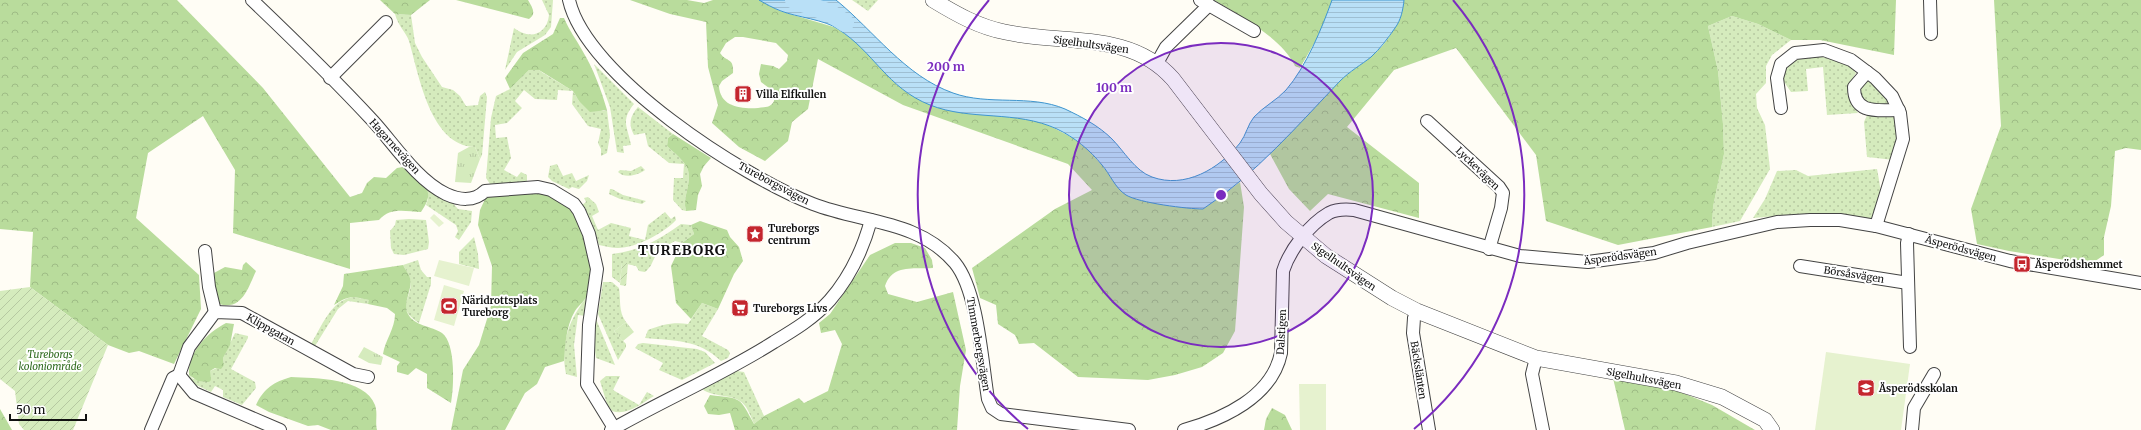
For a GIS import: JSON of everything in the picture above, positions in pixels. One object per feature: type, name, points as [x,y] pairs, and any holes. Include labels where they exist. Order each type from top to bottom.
[{"type":"street","name":"Hagarnevägen","points":[[252,0],[372,121],[420,175],[446,194],[469,200],[479,197],[485,191],[538,187],[552,190],[574,204],[589,234],[597,269],[589,324],[587,384],[613,429]]},
{"type":"street","name":"Tureborgsvägen","points":[[569,0],[576,21],[588,41],[628,84],[668,119],[706,145],[787,193],[813,204],[871,220]]},
{"type":"street","points":[[1930,0],[1931,34]]},
{"type":"street","name":"Sigelhultsvägen","points":[[942,2],[969,20],[1005,32],[1123,47],[1134,50],[1156,63],[1173,79],[1261,194],[1303,238],[1337,264],[1392,298],[1417,311],[1536,358],[1661,380],[1700,389],[1722,397],[1752,411],[1765,420],[1772,430]]},
{"type":"street","points":[[1156,63],[1166,47],[1205,2],[1254,31]]},
{"type":"street","points":[[330,78],[386,22]]},
{"type":"street","points":[[1781,108],[1777,78],[1781,64],[1795,53],[1824,50],[1851,60],[1892,96],[1899,110],[1904,139],[1876,226]]},
{"type":"street","points":[[1866,72],[1854,87],[1854,97],[1859,104],[1866,109],[1899,110]]},
{"type":"street","name":"Lyckevägen","points":[[1427,120],[1499,187],[1503,193],[1501,208],[1489,249]]},
{"type":"street","name":"Äsperödsvägen","points":[[1290,254],[1316,224],[1330,213],[1342,209],[1354,210],[1489,249],[1520,256],[1542,260],[1588,262],[1654,253],[1687,242],[1777,222],[1840,220],[1876,226],[2010,261],[2141,284]]},
{"type":"street","points":[[613,429],[747,359],[816,314],[830,299],[852,268],[864,244],[871,220]]},
{"type":"street","name":"Timmerbergsvägen","points":[[871,220],[906,228],[925,238],[956,264],[965,281],[973,305],[990,405],[1001,414],[1051,425]]},
{"type":"street","points":[[1909,234],[1907,243],[1910,347]]},
{"type":"street","points":[[151,430],[172,378],[179,375],[189,347],[215,312],[209,287],[205,251]]},
{"type":"street","name":"Dalstigen","points":[[1184,430],[1200,425],[1232,411],[1253,398],[1265,387],[1274,373],[1279,362],[1282,341],[1283,271],[1290,254]]},
{"type":"street","name":"Börsåsvägen","points":[[1800,266],[1908,283]]},
{"type":"street","name":"Bäckslänten","points":[[1417,311],[1414,318],[1413,333],[1429,430]]},
{"type":"street","name":"Klippgatan","points":[[215,312],[242,313],[353,374],[368,377]]},
{"type":"street","points":[[1536,358],[1532,374],[1543,430]]},
{"type":"street","points":[[1912,430],[1914,408],[1934,374]]},
{"type":"street","points":[[179,375],[194,393],[280,430]]},
{"type":"street","points":[[1051,425],[1129,430]]},
{"type":"green space","points":[[0,0],[177,0],[263,88],[350,197],[362,193],[367,183],[374,177],[386,178],[397,168],[403,167],[427,190],[428,196],[426,203],[421,212],[393,211],[383,216],[379,220],[350,223],[350,269],[233,233],[235,170],[203,116],[148,153],[136,218],[199,275],[201,309],[174,364],[139,351],[129,353],[108,345],[30,287],[33,232],[0,229]]},
{"type":"green space","points":[[380,0],[430,0],[411,15],[395,14]]},
{"type":"green space","points":[[456,0],[528,0],[532,8],[533,15],[529,19]]},
{"type":"green space","points":[[542,0],[553,0],[551,27],[545,35],[517,52],[505,70],[514,28],[526,34],[536,34],[545,27],[548,22],[549,15]]},
{"type":"green space","points":[[630,0],[687,0],[704,3],[713,0],[759,0],[780,11],[837,28],[856,42],[897,85],[957,111],[1028,118],[1046,124],[1073,138],[1087,149],[1102,165],[1126,195],[1154,202],[1203,209],[1240,182],[1244,207],[1235,331],[1223,353],[1202,367],[1175,375],[1148,380],[1078,377],[1034,343],[1019,344],[1015,335],[998,324],[996,305],[980,298],[972,268],[1055,209],[1092,190],[1068,164],[903,105],[818,59],[808,109],[792,122],[788,141],[765,161],[739,147],[712,123],[718,105],[708,67],[706,22],[670,14]],"holes":[[[735,37],[776,43],[788,55],[787,61],[779,69],[773,66],[761,64],[759,74],[761,82],[773,91],[774,101],[769,106],[758,108],[738,107],[727,102],[720,93],[719,86],[722,81],[733,73],[731,62],[720,53],[726,43]]]},
{"type":"green space","points":[[852,0],[878,0],[868,11]]},
{"type":"green space","points":[[1214,0],[1339,0],[1300,68],[1295,66],[1281,46],[1271,37]]},
{"type":"green space","points":[[1404,0],[1896,0],[1894,55],[1820,40],[1791,40],[1758,24],[1732,16],[1708,26],[1718,71],[1724,154],[1713,207],[1712,227],[1618,245],[1546,221],[1536,155],[1456,48],[1394,70],[1347,127],[1419,183],[1419,218],[1328,194],[1310,211],[1289,189],[1270,154],[1342,79],[1371,57],[1383,45],[1397,24]]},
{"type":"green space","points":[[1994,0],[2141,0],[2141,150],[2126,148],[2115,151],[2111,206],[2104,237],[2104,255],[2091,264],[2009,251],[1977,244],[1971,209],[2001,126]]},
{"type":"green space","points":[[395,14],[411,15],[415,43],[422,57],[442,87],[453,90],[460,96],[466,106],[478,105],[480,96],[485,92],[487,97],[482,155],[480,159],[475,147],[460,144],[447,135],[437,122],[422,89],[409,41]]},
{"type":"green space","points":[[1732,16],[1758,24],[1791,40],[1772,55],[1766,66],[1766,83],[1756,94],[1757,108],[1765,125],[1770,169],[1740,221],[1712,227],[1713,207],[1724,154],[1718,71],[1708,26]]},
{"type":"green space","points":[[560,18],[564,18],[590,64],[607,110],[590,112],[579,101],[573,91],[539,70],[529,70],[510,89],[505,78],[523,53],[553,34]]},
{"type":"green space","points":[[1815,56],[1843,62],[1856,73],[1851,83],[1850,98],[1858,113],[1827,115],[1823,67],[1806,69],[1808,91],[1791,92],[1782,79],[1787,68],[1798,59]]},
{"type":"green space","points":[[594,64],[634,104],[627,115],[626,120],[631,145],[623,146],[624,153],[617,152],[610,107]]},
{"type":"green space","points":[[529,70],[539,70],[573,91],[558,90],[557,100],[535,99],[524,90],[515,101],[522,108],[507,123],[495,125],[496,138],[507,137],[511,158],[504,170],[517,177],[521,172],[527,175],[527,182],[490,184],[486,178],[491,118],[496,96],[510,89]]},
{"type":"green space","points":[[1866,80],[1873,81],[1893,107],[1862,102],[1860,85]]},
{"type":"green space","points":[[573,91],[579,101],[603,111],[607,110],[610,135],[607,153],[601,156],[601,149],[598,143],[601,129],[588,126],[572,104]]},
{"type":"green space","points":[[638,107],[673,134],[668,138],[667,146],[685,164],[689,175],[685,201],[686,211],[682,210],[673,200],[674,178],[683,178],[684,164],[669,163],[648,146],[645,133],[634,135],[631,127],[631,120]]},
{"type":"green space","points":[[1868,113],[1897,114],[1901,140],[1894,160],[1867,157],[1864,122]]},
{"type":"green space","points":[[673,134],[711,158],[704,166],[700,174],[702,186],[698,195],[696,210],[686,211],[685,201],[689,175],[685,164],[667,146],[668,138]]},
{"type":"green space","points":[[469,147],[475,147],[480,159],[471,183],[455,182],[458,153]]},
{"type":"green space","points":[[557,164],[563,176],[572,173],[576,181],[589,175],[587,181],[579,189],[572,187],[569,189],[552,181],[548,177],[550,166]]},
{"type":"green space","points":[[641,166],[645,170],[635,175],[628,176],[618,172],[620,170],[631,171]]},
{"type":"green space","points":[[1877,169],[1881,196],[1878,209],[1870,219],[1802,214],[1753,218],[1765,199],[1777,171],[1796,170],[1808,176]]},
{"type":"green space","points":[[427,189],[450,200],[458,209],[472,211],[471,222],[459,240],[455,237],[458,231],[456,225],[426,205],[428,199]]},
{"type":"green space","points":[[610,189],[623,195],[646,201],[642,204],[620,199],[609,194]]},
{"type":"green space","points":[[535,191],[553,195],[564,203],[573,213],[580,226],[586,240],[592,270],[588,294],[572,317],[566,336],[564,361],[545,367],[537,384],[525,393],[505,430],[451,430],[463,370],[479,345],[491,306],[492,266],[478,225],[480,210],[486,197]]},
{"type":"green space","points":[[588,197],[596,204],[599,212],[592,216],[598,230],[611,223],[631,228],[629,236],[645,240],[648,225],[665,212],[671,219],[675,216],[676,220],[657,235],[641,243],[618,248],[599,245],[593,226],[582,205],[586,202],[584,198]]},
{"type":"green space","points":[[434,214],[444,223],[439,227],[430,218]]},
{"type":"green space","points":[[396,220],[426,220],[429,242],[428,249],[404,255],[394,254],[391,248],[390,231],[395,225]]},
{"type":"green space","points":[[700,221],[727,230],[730,237],[739,247],[743,261],[734,274],[718,309],[702,303],[691,319],[676,303],[671,266],[682,243],[694,234],[691,225]]},
{"type":"green space","points":[[681,224],[691,225],[694,234],[682,243],[675,241],[661,249],[645,272],[639,271],[636,266],[622,263],[620,283],[612,277],[612,254],[622,253],[648,244]]},
{"type":"green space","points":[[474,237],[478,254],[479,269],[459,264],[459,252]]},
{"type":"green space","points":[[895,243],[911,243],[925,248],[932,260],[933,268],[911,268],[898,271],[888,279],[885,286],[888,294],[917,302],[953,292],[966,350],[960,386],[957,430],[735,430],[730,413],[719,415],[708,414],[704,406],[710,395],[728,397],[738,400],[742,404],[754,424],[764,416],[799,398],[804,403],[828,391],[842,344],[835,330],[821,333],[819,323],[830,314],[870,255]]},
{"type":"green space","points":[[418,260],[421,270],[427,277],[431,277],[431,284],[419,323],[407,312],[406,302],[409,292],[410,279],[403,265]]},
{"type":"green space","points":[[439,260],[474,268],[469,286],[434,276]]},
{"type":"green space","points":[[246,262],[256,271],[247,291],[239,301],[233,304],[219,304],[212,279],[214,273],[225,267],[242,270],[243,265]]},
{"type":"green space","points":[[622,263],[628,263],[626,286],[620,285]]},
{"type":"green space","points":[[403,265],[411,283],[406,305],[408,314],[414,321],[442,333],[447,338],[450,346],[453,366],[451,403],[427,388],[427,374],[416,368],[408,375],[397,372],[397,366],[400,362],[383,354],[395,319],[395,314],[387,308],[368,304],[369,300],[358,298],[351,297],[343,299],[334,305],[343,286],[344,274]]},
{"type":"green space","points":[[603,282],[612,282],[619,288],[621,310],[623,318],[626,322],[614,331],[626,344],[626,347],[618,360],[598,314]]},
{"type":"green space","name":"Näridrottsplats Tureborg","points":[[444,285],[464,291],[454,326],[434,320]]},
{"type":"green space","name":"Tureborgs koloniområde","points":[[30,287],[108,345],[73,430],[24,430],[19,424],[15,391],[0,379],[0,291]]},
{"type":"green space","points":[[589,294],[586,316],[578,315],[574,345],[577,377],[566,374],[564,362],[565,341],[571,322]]},
{"type":"green space","points":[[353,297],[370,300],[368,304],[348,301],[338,309],[315,346],[311,344],[323,322],[333,308],[345,299]]},
{"type":"green space","points":[[702,303],[718,309],[702,336],[728,350],[730,353],[728,358],[721,361],[704,349],[686,342],[645,338],[648,330],[653,328],[663,325],[682,323],[688,324]]},
{"type":"green space","points":[[596,319],[615,365],[596,358],[594,343]]},
{"type":"green space","points":[[626,322],[634,332],[623,341],[614,331]]},
{"type":"green space","points":[[226,323],[234,324],[230,345],[223,358],[224,365],[221,369],[215,368],[210,371],[211,380],[209,382],[198,381],[189,375],[195,351],[212,332]]},
{"type":"green space","points":[[235,333],[248,336],[248,338],[231,369],[255,382],[256,388],[242,405],[223,397],[223,390],[215,386],[211,392],[192,383],[188,378],[189,375],[193,379],[209,375],[210,371],[224,365],[223,358]]},
{"type":"green space","points":[[643,343],[697,349],[705,352],[715,363],[682,380],[659,370],[663,363],[635,348],[638,344]]},
{"type":"green space","points":[[364,347],[383,357],[381,365],[369,363],[358,357]]},
{"type":"green space","points":[[1826,352],[1910,364],[1901,430],[1815,430]]},
{"type":"green space","points":[[737,371],[744,372],[764,416],[754,424],[742,402],[731,397],[713,394],[702,389]]},
{"type":"green space","points":[[606,376],[620,376],[613,390],[639,405],[647,392],[654,396],[639,406],[628,411],[612,411],[607,404],[600,381]]},
{"type":"green space","points":[[291,377],[338,381],[361,389],[370,396],[375,405],[377,430],[331,430],[318,425],[308,426],[269,412],[256,405],[262,394],[270,386]]},
{"type":"green space","points":[[1613,378],[1678,391],[1712,405],[1755,430],[1625,430]]},
{"type":"green space","points":[[1299,384],[1326,384],[1326,430],[1300,430]]},
{"type":"green space","points":[[1272,408],[1285,415],[1292,430],[1264,430],[1266,419]]},
{"type":"green space","points":[[0,409],[12,430],[0,430]]},
{"type":"water","points":[[759,0],[836,0],[905,64],[920,76],[936,85],[953,93],[967,97],[1038,102],[1065,109],[1102,130],[1112,139],[1135,166],[1146,174],[1164,180],[1177,180],[1200,174],[1222,161],[1240,143],[1254,117],[1286,90],[1307,59],[1332,0],[1404,0],[1399,22],[1374,54],[1340,81],[1292,132],[1241,181],[1203,209],[1175,207],[1141,201],[1126,195],[1119,189],[1092,154],[1076,140],[1057,129],[1025,119],[977,115],[945,110],[915,98],[891,80],[862,48],[838,29],[826,23],[781,11]],"holes":[[[812,1],[823,4],[826,9],[819,12],[809,7],[809,3]]]},
{"type":"waterway","points":[[794,0],[830,13],[845,23]]},
{"type":"place","name":"Villa Elfkullen","points":[[743,94]]},
{"type":"place","name":"Tureborgs centrum","points":[[755,234]]},
{"type":"place","name":"Äsperödshemmet","points":[[2022,264]]},
{"type":"place","name":"Näridrottsplats Tureborg","points":[[449,306]]},
{"type":"place","name":"Tureborgs Livs","points":[[740,308]]},
{"type":"place","name":"Äsperödsskolan","points":[[1866,388]]},
{"type":"district","name":"TUREBORG","points":[[682,250]]}]
